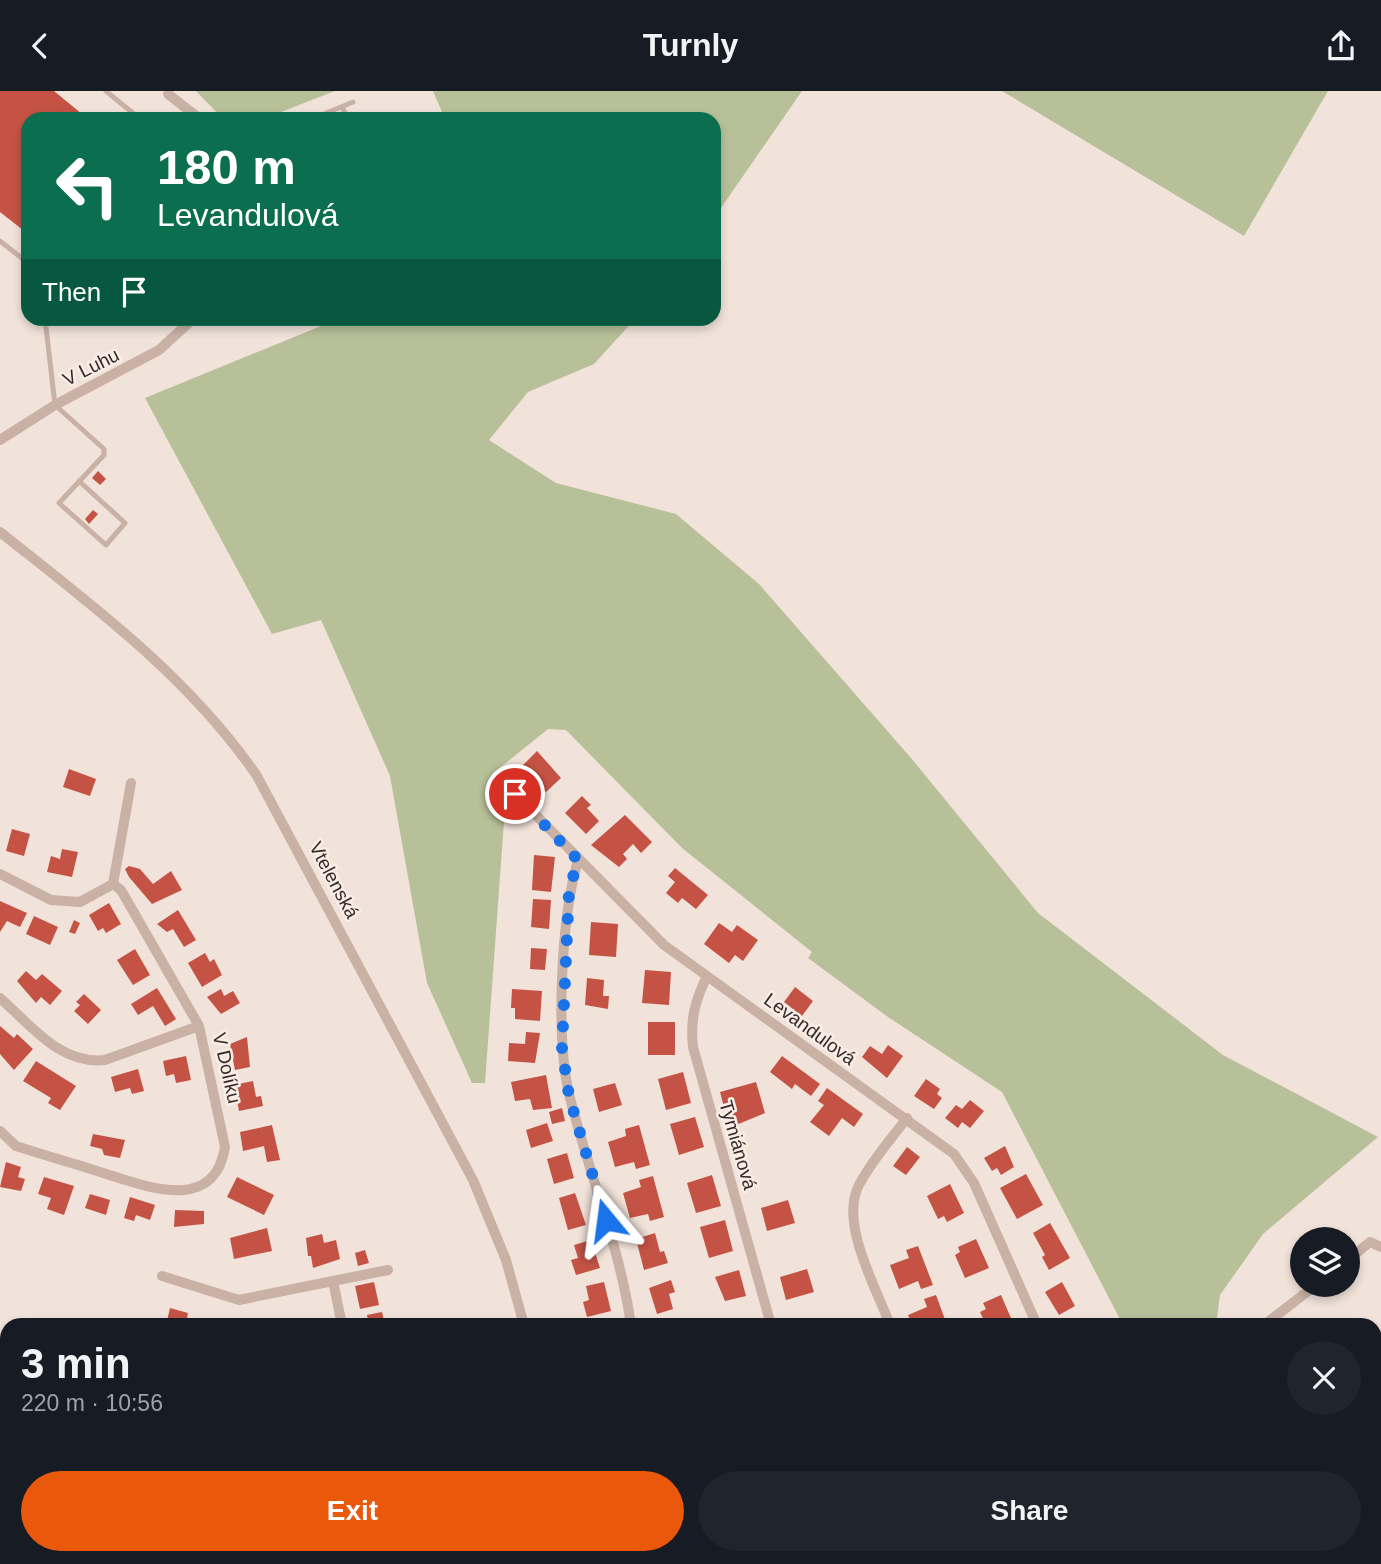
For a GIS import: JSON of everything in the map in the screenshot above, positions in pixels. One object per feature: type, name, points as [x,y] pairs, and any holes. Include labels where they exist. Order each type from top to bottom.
[{"type":"street","points":[[166,93],[191,112]]},
{"type":"street","name":"V Luhu","points":[[0,440],[55,405],[159,350],[185,326]]},
{"type":"street","name":"Vtelenská","points":[[0,532],[181,683],[225,733],[257,776],[473,1180],[506,1260],[522,1318]]},
{"type":"street","points":[[0,874],[51,900],[80,902],[113,884],[131,783]]},
{"type":"street","name":"Levandulová","points":[[515,794],[642,926],[954,1154],[974,1183],[1034,1318]]},
{"type":"street","points":[[578,860],[569,891],[562,1048],[569,1096],[625,1288],[630,1318]]},
{"type":"street","name":"V Dolíku","points":[[0,1131],[16,1146],[163,1192],[195,1188],[204,1183],[223,1162],[225,1147],[199,1026],[121,890],[113,884]]},
{"type":"street","name":"Tymiánová","points":[[707,975],[695,1000],[690,1024],[692,1047],[769,1318]]},
{"type":"street","points":[[0,998],[62,1052],[89,1062],[105,1060],[199,1026]]},
{"type":"street","points":[[887,1318],[853,1226],[853,1204],[858,1187],[872,1164],[907,1118]]},
{"type":"street","points":[[1360,1250],[1370,1242],[1381,1247]]},
{"type":"street","points":[[162,1276],[239,1300],[388,1271]]},
{"type":"street","points":[[333,1281],[341,1318]]},
{"type":"street","points":[[1282,1318],[1304,1297]]},
{"type":"lane","points":[[106,91],[132,112]]},
{"type":"lane","points":[[330,112],[353,102]]},
{"type":"lane","points":[[342,107],[344,112]]},
{"type":"lane","points":[[0,240],[21,257]]},
{"type":"lane","points":[[46,326],[55,405],[104,449],[103,455],[79,481],[59,503],[106,545],[125,523],[79,481]]},
{"type":"green space","points":[[196,91],[335,91],[281,112],[216,112]]},
{"type":"green space","points":[[433,91],[802,91],[721,208],[721,112],[442,112]]},
{"type":"green space","points":[[1002,91],[1328,91],[1244,236]]},
{"type":"green space","points":[[321,326],[629,326],[594,364],[528,392],[489,440],[556,483],[676,514],[759,584],[911,758],[1038,913],[1223,1055],[1378,1137],[1263,1234],[1220,1295],[1217,1318],[1119,1318],[1002,1092],[888,1017],[808,958],[812,952],[682,848],[566,730],[548,729],[492,774],[506,794],[485,1083],[472,1083],[427,983],[390,776],[321,620],[272,634],[145,398]]},
{"type":"building","points":[[0,91],[54,91],[80,112],[21,112],[21,228],[0,212]]},
{"type":"building","points":[[98,471],[106,479],[100,485],[92,478]]},
{"type":"building","points":[[93,510],[98,514],[89,524],[85,519]]},
{"type":"building","points":[[537,751],[561,778],[546,792],[521,767]]},
{"type":"building","points":[[69,769],[96,779],[90,796],[63,787]]},
{"type":"building","points":[[582,796],[591,805],[587,808],[599,821],[586,834],[565,813]]},
{"type":"building","points":[[625,815],[652,842],[641,853],[633,844],[623,854],[627,859],[619,867],[591,845]]},
{"type":"building","points":[[12,829],[30,834],[24,856],[6,851]]},
{"type":"building","points":[[62,849],[78,852],[72,877],[47,872],[51,856],[60,859]]},
{"type":"building","points":[[534,855],[555,857],[551,892],[532,890]]},
{"type":"building","points":[[129,866],[140,869],[153,884],[171,871],[182,890],[152,904],[129,877],[125,869]]},
{"type":"building","points":[[675,868],[708,895],[696,909],[682,898],[678,903],[666,893],[675,882],[668,876]]},
{"type":"building","points":[[533,899],[551,900],[549,929],[531,927]]},
{"type":"building","points":[[0,901],[27,913],[20,927],[7,921],[0,932]]},
{"type":"building","points":[[109,903],[121,924],[106,933],[103,928],[98,931],[89,915]]},
{"type":"building","points":[[178,910],[196,940],[184,947],[173,929],[167,932],[157,924]]},
{"type":"building","points":[[34,916],[58,927],[50,945],[26,934]]},
{"type":"building","points":[[74,920],[80,923],[75,934],[69,932]]},
{"type":"building","points":[[591,922],[618,924],[616,957],[589,955]]},
{"type":"building","points":[[719,923],[732,932],[737,925],[758,940],[743,961],[735,955],[729,963],[704,944]]},
{"type":"building","points":[[531,948],[547,949],[545,970],[530,969]]},
{"type":"building","points":[[135,949],[150,975],[133,985],[117,960]]},
{"type":"building","points":[[205,953],[210,962],[214,959],[222,975],[202,987],[188,963]]},
{"type":"building","points":[[645,970],[671,972],[669,1005],[642,1003]]},
{"type":"building","points":[[26,971],[36,980],[42,974],[62,991],[50,1005],[41,997],[36,1003],[17,981]]},
{"type":"building","points":[[587,978],[604,980],[603,996],[609,996],[608,1009],[585,1005]]},
{"type":"building","points":[[795,987],[813,1001],[802,1016],[784,1002]]},
{"type":"building","points":[[157,988],[176,1019],[165,1026],[153,1006],[138,1015],[131,1004]]},
{"type":"building","points":[[221,989],[224,996],[233,991],[240,1003],[221,1014],[207,997]]},
{"type":"building","points":[[512,989],[542,991],[540,1021],[515,1019],[515,1008],[511,1008]]},
{"type":"building","points":[[84,994],[101,1010],[88,1024],[74,1011],[80,1005],[76,1002]]},
{"type":"building","points":[[648,1022],[675,1022],[675,1055],[648,1055]]},
{"type":"building","points":[[0,1026],[14,1038],[17,1034],[33,1049],[14,1070],[0,1054]]},
{"type":"building","points":[[526,1032],[540,1033],[535,1063],[508,1061],[509,1043],[525,1044]]},
{"type":"building","points":[[247,1037],[250,1067],[235,1070],[230,1044]]},
{"type":"building","points":[[888,1045],[903,1056],[887,1078],[862,1057],[870,1046],[882,1054]]},
{"type":"building","points":[[186,1056],[191,1080],[176,1083],[174,1074],[166,1076],[163,1061]]},
{"type":"building","points":[[782,1056],[820,1084],[811,1096],[795,1084],[792,1089],[770,1072]]},
{"type":"building","points":[[36,1061],[76,1086],[60,1110],[48,1103],[51,1098],[23,1081]]},
{"type":"building","points":[[138,1069],[144,1091],[132,1094],[130,1088],[115,1092],[111,1077]]},
{"type":"building","points":[[683,1072],[691,1103],[666,1110],[658,1079]]},
{"type":"building","points":[[546,1075],[552,1108],[533,1110],[530,1099],[515,1101],[511,1082]]},
{"type":"building","points":[[926,1079],[940,1089],[937,1094],[942,1098],[934,1109],[914,1096]]},
{"type":"building","points":[[253,1081],[256,1097],[261,1096],[263,1106],[239,1111],[234,1085]]},
{"type":"building","points":[[756,1082],[765,1113],[736,1125],[730,1105],[724,1107],[720,1092]]},
{"type":"building","points":[[615,1083],[622,1105],[599,1112],[593,1089]]},
{"type":"building","points":[[827,1088],[863,1114],[854,1127],[842,1118],[829,1136],[810,1122],[824,1105],[818,1101]]},
{"type":"building","points":[[970,1100],[984,1111],[970,1128],[962,1122],[958,1128],[945,1118],[956,1105],[962,1109]]},
{"type":"building","points":[[562,1108],[565,1121],[552,1124],[549,1112]]},
{"type":"building","points":[[695,1117],[704,1147],[679,1155],[670,1124]]},
{"type":"building","points":[[547,1123],[553,1141],[531,1148],[526,1130]]},
{"type":"building","points":[[272,1125],[280,1160],[267,1162],[264,1146],[243,1151],[240,1132]]},
{"type":"building","points":[[639,1125],[650,1165],[636,1169],[634,1162],[615,1167],[608,1142],[626,1136],[625,1129]]},
{"type":"building","points":[[93,1134],[125,1140],[120,1158],[104,1155],[102,1149],[90,1146]]},
{"type":"building","points":[[1005,1146],[1014,1167],[1001,1175],[997,1168],[992,1171],[984,1158]]},
{"type":"building","points":[[907,1147],[920,1157],[906,1175],[893,1166]]},
{"type":"building","points":[[567,1153],[574,1178],[554,1184],[547,1159]]},
{"type":"building","points":[[6,1162],[21,1167],[18,1177],[25,1179],[21,1191],[0,1187]]},
{"type":"building","points":[[1026,1174],[1043,1205],[1017,1219],[1000,1188]]},
{"type":"building","points":[[712,1175],[721,1206],[696,1213],[687,1183]]},
{"type":"building","points":[[653,1176],[664,1217],[650,1221],[648,1214],[630,1218],[623,1193],[641,1187],[639,1180]]},
{"type":"building","points":[[44,1177],[74,1186],[64,1215],[47,1209],[51,1198],[38,1194]]},
{"type":"building","points":[[237,1177],[274,1195],[264,1215],[227,1197]]},
{"type":"building","points":[[950,1184],[964,1213],[947,1222],[944,1216],[938,1219],[927,1196]]},
{"type":"building","points":[[575,1193],[586,1225],[568,1230],[559,1198]]},
{"type":"building","points":[[90,1194],[110,1200],[106,1215],[85,1208]]},
{"type":"building","points":[[130,1197],[155,1205],[150,1220],[136,1215],[134,1221],[124,1218]]},
{"type":"building","points":[[788,1200],[795,1223],[767,1231],[761,1208]]},
{"type":"building","points":[[175,1210],[204,1211],[204,1224],[174,1227]]},
{"type":"building","points":[[725,1220],[733,1251],[709,1258],[700,1227]]},
{"type":"building","points":[[1050,1223],[1070,1258],[1049,1270],[1042,1257],[1045,1255],[1033,1233]]},
{"type":"building","points":[[267,1228],[272,1251],[234,1259],[230,1238]]},
{"type":"building","points":[[655,1233],[660,1252],[664,1251],[668,1263],[644,1270],[636,1239]]},
{"type":"building","points":[[322,1234],[324,1243],[336,1240],[340,1259],[313,1268],[311,1256],[308,1256],[306,1238]]},
{"type":"building","points":[[976,1239],[989,1268],[965,1278],[955,1255],[960,1252],[958,1247]]},
{"type":"building","points":[[591,1240],[600,1268],[576,1275],[571,1260],[578,1258],[574,1245]]},
{"type":"building","points":[[918,1246],[933,1285],[921,1289],[918,1281],[899,1289],[890,1265],[909,1258],[906,1250]]},
{"type":"building","points":[[365,1250],[369,1263],[358,1266],[355,1253]]},
{"type":"building","points":[[807,1269],[814,1292],[786,1300],[780,1277]]},
{"type":"building","points":[[739,1270],[746,1296],[725,1301],[715,1277]]},
{"type":"building","points":[[671,1280],[675,1292],[669,1294],[673,1309],[657,1314],[649,1288]]},
{"type":"building","points":[[374,1282],[379,1305],[360,1309],[355,1286]]},
{"type":"building","points":[[604,1282],[611,1311],[587,1317],[583,1302],[589,1300],[586,1286]]},
{"type":"building","points":[[1062,1282],[1075,1306],[1059,1315],[1045,1292]]},
{"type":"building","points":[[936,1295],[944,1318],[909,1318],[908,1315],[927,1307],[924,1299]]},
{"type":"building","points":[[1001,1295],[1011,1318],[983,1318],[980,1312],[986,1309],[983,1303]]},
{"type":"building","points":[[170,1308],[188,1313],[187,1318],[168,1318]]},
{"type":"building","points":[[382,1312],[383,1318],[368,1318],[367,1315]]},
{"type":"route","points":[[515,794],[578,860],[569,891],[562,1048],[569,1096],[606,1220]]}]
